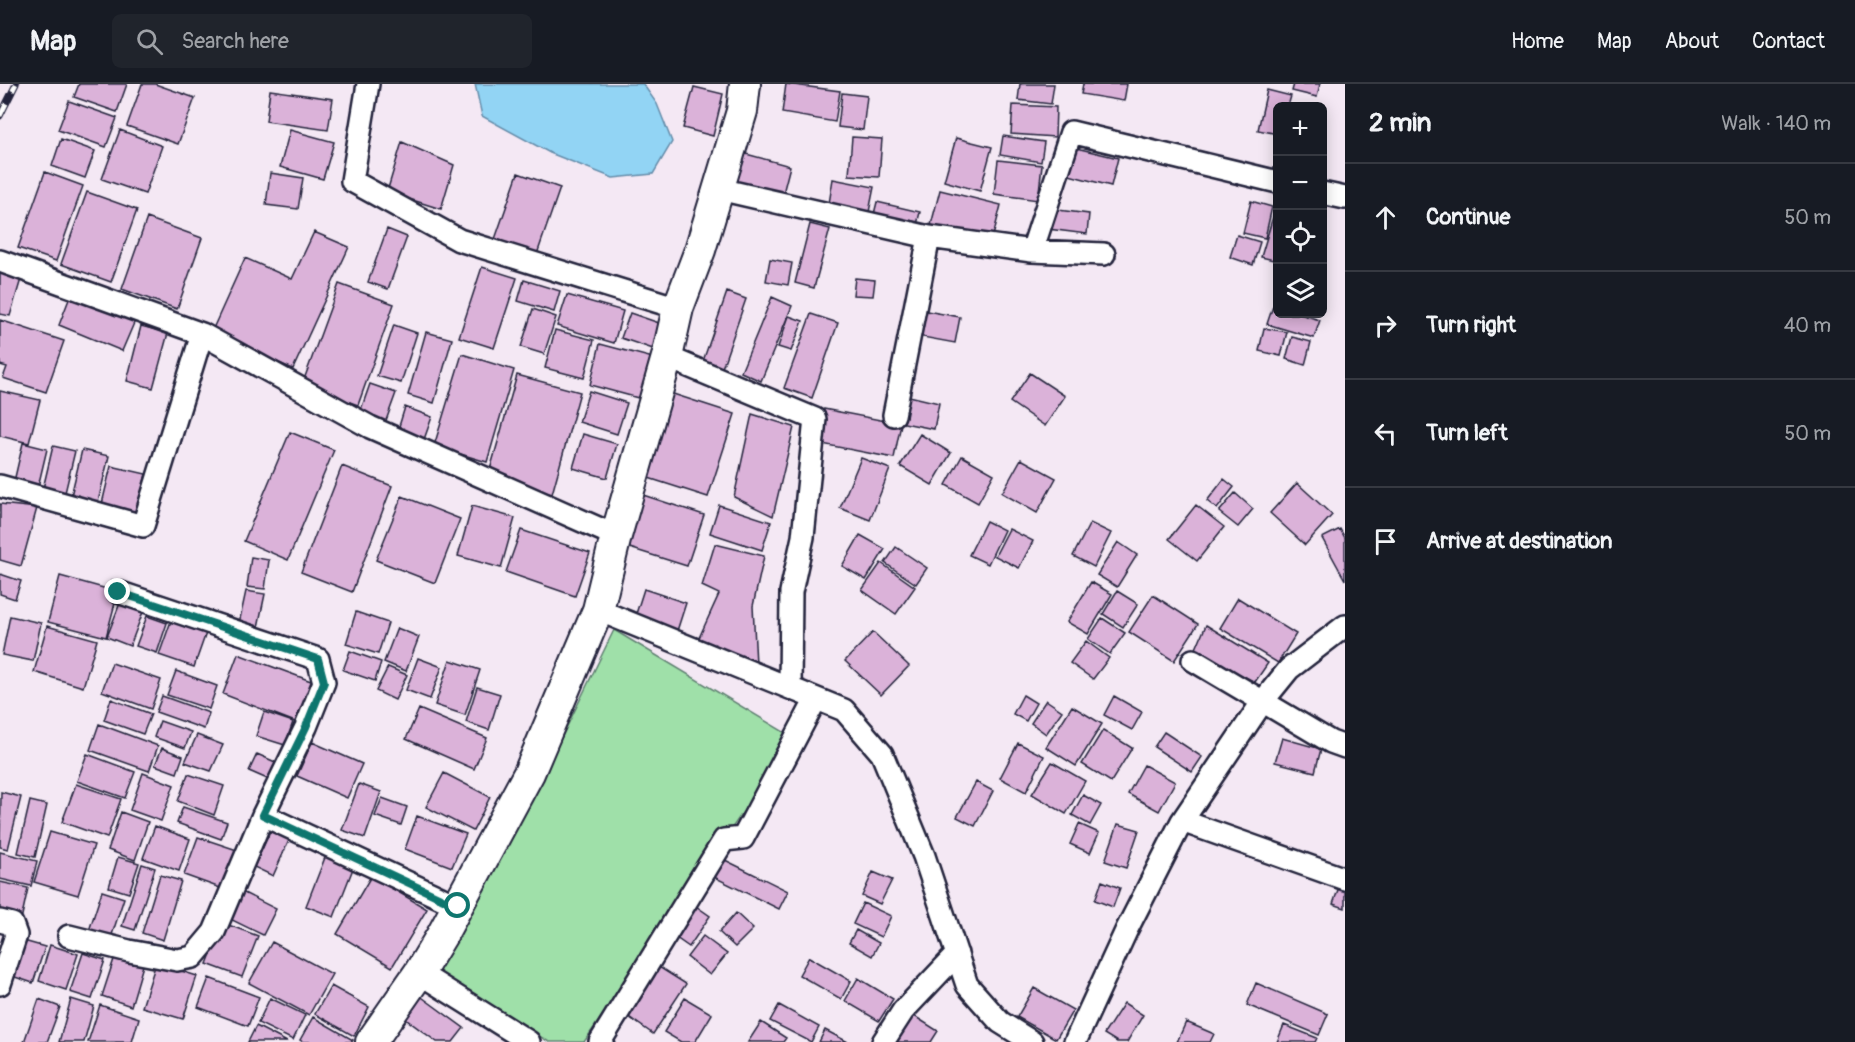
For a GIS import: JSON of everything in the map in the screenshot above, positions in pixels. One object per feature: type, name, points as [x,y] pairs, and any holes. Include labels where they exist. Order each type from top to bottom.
[{"type":"street","points":[[368,84],[352,181],[459,240],[678,308]]},
{"type":"street","points":[[371,1042],[419,973],[458,906],[529,773],[598,610],[616,536],[667,357],[678,308],[700,250],[742,111],[745,84]]},
{"type":"street","points":[[1032,251],[1071,132],[1273,181]]},
{"type":"street","points":[[718,189],[929,237],[1032,251],[1104,254]]},
{"type":"street","points":[[1327,194],[1345,198]]},
{"type":"street","points":[[894,414],[929,237]]},
{"type":"street","points":[[0,261],[202,334],[370,427],[616,536]]},
{"type":"street","points":[[0,486],[144,526],[202,334]]},
{"type":"street","points":[[667,357],[815,418],[803,537],[791,592],[790,688]]},
{"type":"street","points":[[69,936],[177,960],[193,957],[214,932],[263,815],[306,727],[324,682],[318,659],[118,592]]},
{"type":"street","points":[[598,610],[844,710],[882,754],[924,856],[967,985],[1000,1023],[1032,1042]]},
{"type":"street","points":[[1075,1042],[1127,929],[1182,821],[1263,701],[1289,669],[1345,626]]},
{"type":"street","points":[[1193,660],[1331,742],[1345,747]]},
{"type":"street","points":[[600,1042],[724,840],[743,838],[816,699]]},
{"type":"street","points":[[263,815],[458,906]]},
{"type":"street","points":[[1182,821],[1345,879]]},
{"type":"street","points":[[0,921],[12,924],[16,936],[0,984]]},
{"type":"street","points":[[884,1042],[903,1011],[957,954]]},
{"type":"street","points":[[419,973],[529,1042]]},
{"type":"green space","points":[[614,630],[794,738],[584,1042],[549,1042],[436,973],[536,790]]},
{"type":"water","points":[[475,84],[643,84],[657,104],[672,142],[653,174],[613,178],[550,153],[482,116]]},
{"type":"building","points":[[79,84],[127,84],[117,112],[74,97]]},
{"type":"building","points":[[142,84],[155,84],[195,98],[178,144],[127,126]]},
{"type":"building","points":[[786,84],[840,91],[835,122],[782,113]]},
{"type":"building","points":[[1020,84],[1054,84],[1051,104],[1018,100]]},
{"type":"building","points":[[1083,84],[1127,84],[1124,101],[1081,94]]},
{"type":"building","points":[[1294,84],[1320,84],[1317,97],[1292,91]]},
{"type":"building","points":[[694,87],[723,94],[713,136],[683,128]]},
{"type":"building","points":[[270,90],[333,99],[328,130],[266,121]]},
{"type":"building","points":[[1267,90],[1291,96],[1289,102],[1273,102],[1273,133],[1258,130]]},
{"type":"building","points":[[842,93],[867,96],[863,130],[838,127]]},
{"type":"building","points":[[69,101],[117,118],[106,147],[58,130]]},
{"type":"building","points":[[1013,105],[1056,107],[1055,137],[1011,134]]},
{"type":"building","points":[[120,130],[162,146],[145,194],[102,179]]},
{"type":"building","points":[[290,130],[334,142],[323,179],[280,167]]},
{"type":"building","points":[[1003,136],[1044,142],[1041,162],[1000,155]]},
{"type":"building","points":[[852,137],[882,139],[879,177],[849,175]]},
{"type":"building","points":[[956,138],[992,147],[980,191],[944,181]]},
{"type":"building","points":[[61,139],[95,151],[85,178],[52,166]]},
{"type":"building","points":[[402,142],[454,165],[441,209],[387,192]]},
{"type":"building","points":[[1076,148],[1118,158],[1111,186],[1069,175]]},
{"type":"building","points":[[735,151],[790,166],[781,201],[726,186]]},
{"type":"building","points":[[998,160],[1042,165],[1038,200],[994,194]]},
{"type":"building","points":[[45,172],[83,186],[56,261],[18,248]]},
{"type":"building","points":[[270,173],[303,178],[298,209],[266,205]]},
{"type":"building","points":[[518,173],[560,188],[535,260],[493,245]]},
{"type":"building","points":[[833,179],[874,187],[868,217],[828,210]]},
{"type":"building","points":[[940,190],[1001,205],[992,240],[931,225]]},
{"type":"building","points":[[87,192],[137,210],[111,282],[61,264]]},
{"type":"building","points":[[1251,201],[1272,207],[1265,238],[1243,233]]},
{"type":"building","points":[[877,202],[920,212],[915,233],[872,222]]},
{"type":"building","points":[[1050,209],[1089,214],[1087,234],[1048,229]]},
{"type":"building","points":[[1273,217],[1273,260],[1261,257]]},
{"type":"building","points":[[147,218],[202,238],[177,309],[122,289]]},
{"type":"building","points":[[810,224],[830,229],[814,288],[795,283]]},
{"type":"building","points":[[387,229],[407,237],[388,289],[368,282]]},
{"type":"building","points":[[314,232],[349,247],[293,369],[211,333],[245,258],[292,279]]},
{"type":"building","points":[[1237,235],[1260,242],[1253,265],[1230,257]]},
{"type":"building","points":[[770,259],[792,263],[788,285],[766,281]]},
{"type":"building","points":[[482,267],[517,278],[494,348],[459,337]]},
{"type":"building","points":[[0,273],[21,279],[10,316],[0,314]]},
{"type":"building","points":[[855,278],[875,280],[873,296],[853,295]]},
{"type":"building","points":[[524,280],[560,291],[554,312],[518,301]]},
{"type":"building","points":[[339,284],[394,304],[358,405],[302,385]]},
{"type":"building","points":[[73,289],[137,316],[122,351],[59,325]]},
{"type":"building","points":[[727,292],[746,299],[721,371],[702,364]]},
{"type":"building","points":[[567,295],[623,311],[614,343],[557,326]]},
{"type":"building","points":[[772,297],[792,306],[761,381],[741,372]]},
{"type":"building","points":[[1273,306],[1273,318],[1320,320],[1314,338],[1267,324]]},
{"type":"building","points":[[533,309],[556,317],[544,354],[521,347]]},
{"type":"building","points":[[921,310],[960,317],[955,343],[917,336]]},
{"type":"building","points":[[630,313],[662,324],[653,349],[621,338]]},
{"type":"building","points":[[811,314],[838,323],[812,398],[784,388]]},
{"type":"building","points":[[789,316],[803,321],[791,351],[778,347]]},
{"type":"building","points":[[0,320],[64,341],[46,392],[3,378],[7,367],[0,365]]},
{"type":"building","points":[[394,325],[417,333],[401,383],[377,376]]},
{"type":"building","points":[[141,326],[168,333],[153,388],[127,381]]},
{"type":"building","points":[[1264,328],[1287,332],[1281,356],[1259,351]]},
{"type":"building","points":[[555,330],[594,340],[584,378],[545,368]]},
{"type":"building","points":[[426,332],[452,339],[434,403],[408,395]]},
{"type":"building","points":[[1292,337],[1311,342],[1305,365],[1286,359]]},
{"type":"building","points":[[600,344],[653,358],[642,399],[590,385]]},
{"type":"building","points":[[462,354],[514,370],[487,462],[434,446]]},
{"type":"building","points":[[1030,373],[1065,396],[1045,426],[1010,402]]},
{"type":"building","points":[[517,375],[580,392],[552,494],[488,477]]},
{"type":"building","points":[[370,384],[396,393],[384,426],[358,418]]},
{"type":"building","points":[[0,391],[40,400],[29,443],[0,436]]},
{"type":"building","points":[[589,391],[627,403],[617,434],[579,422]]},
{"type":"building","points":[[667,392],[735,414],[708,497],[639,475]]},
{"type":"building","points":[[905,395],[939,403],[934,429],[899,422]]},
{"type":"building","points":[[405,407],[432,417],[422,445],[396,436]]},
{"type":"building","points":[[824,409],[901,424],[894,458],[817,443]]},
{"type":"building","points":[[752,414],[794,427],[773,516],[734,497]]},
{"type":"building","points":[[290,432],[334,450],[288,560],[244,541]]},
{"type":"building","points":[[583,434],[617,444],[607,478],[573,468]]},
{"type":"building","points":[[920,434],[951,453],[932,485],[900,466]]},
{"type":"building","points":[[23,443],[47,449],[37,491],[13,486]]},
{"type":"building","points":[[53,446],[75,451],[64,497],[42,493]]},
{"type":"building","points":[[82,450],[109,456],[97,506],[70,500]]},
{"type":"building","points":[[962,456],[994,474],[978,503],[946,485]]},
{"type":"building","points":[[861,458],[890,469],[870,520],[840,508]]},
{"type":"building","points":[[1021,459],[1056,478],[1037,513],[1002,493]]},
{"type":"building","points":[[111,466],[146,474],[136,516],[101,508]]},
{"type":"building","points":[[342,466],[392,486],[352,592],[301,572]]},
{"type":"building","points":[[1224,479],[1234,487],[1217,509],[1207,501]]},
{"type":"building","points":[[1297,483],[1332,515],[1305,545],[1270,513]]},
{"type":"building","points":[[637,493],[704,515],[687,566],[620,545]]},
{"type":"building","points":[[1235,493],[1253,509],[1238,527],[1219,512]]},
{"type":"building","points":[[402,496],[460,519],[435,583],[376,560]]},
{"type":"building","points":[[0,504],[37,508],[21,566],[0,560]]},
{"type":"building","points":[[719,505],[771,522],[762,550],[710,533]]},
{"type":"building","points":[[1196,505],[1224,527],[1197,561],[1169,539]]},
{"type":"building","points":[[472,506],[515,518],[501,568],[458,556]]},
{"type":"building","points":[[986,521],[1004,530],[988,564],[969,555]]},
{"type":"building","points":[[1090,523],[1111,533],[1094,567],[1073,556]]},
{"type":"building","points":[[1009,529],[1033,541],[1019,568],[995,556]]},
{"type":"building","points":[[1340,529],[1345,538],[1345,580],[1322,538]]},
{"type":"building","points":[[521,530],[590,553],[575,596],[506,572]]},
{"type":"building","points":[[860,535],[885,549],[866,580],[842,566]]},
{"type":"building","points":[[1118,542],[1137,555],[1117,587],[1097,575]]},
{"type":"building","points":[[715,544],[764,556],[753,606],[756,664],[698,640],[719,594],[702,586]]},
{"type":"building","points":[[896,547],[927,568],[916,584],[885,563]]},
{"type":"building","points":[[251,557],[269,560],[265,589],[247,587]]},
{"type":"building","points":[[881,563],[915,587],[896,614],[862,590]]},
{"type":"building","points":[[0,574],[21,581],[15,599],[0,594]]},
{"type":"building","points":[[60,576],[118,592],[106,637],[48,622]]},
{"type":"building","points":[[1091,582],[1112,594],[1088,634],[1067,622]]},
{"type":"building","points":[[644,589],[686,603],[676,634],[634,620]]},
{"type":"building","points":[[246,591],[265,594],[257,632],[238,628]]},
{"type":"building","points":[[1117,591],[1138,604],[1123,627],[1103,614]]},
{"type":"building","points":[[1153,595],[1198,624],[1174,661],[1129,632]]},
{"type":"building","points":[[1238,598],[1296,634],[1278,663],[1220,628]]},
{"type":"building","points":[[120,603],[143,612],[130,646],[107,637]]},
{"type":"building","points":[[356,612],[388,623],[378,654],[346,644]]},
{"type":"building","points":[[10,616],[41,623],[33,661],[2,655]]},
{"type":"building","points":[[147,616],[167,623],[157,653],[136,646]]},
{"type":"building","points":[[1102,618],[1125,633],[1110,654],[1088,639]]},
{"type":"building","points":[[171,621],[206,633],[194,667],[159,655]]},
{"type":"building","points":[[1206,625],[1268,663],[1255,682],[1195,651]]},
{"type":"building","points":[[47,626],[97,640],[83,687],[34,672]]},
{"type":"building","points":[[397,628],[419,637],[406,671],[384,662]]},
{"type":"building","points":[[873,632],[909,666],[881,695],[845,661]]},
{"type":"building","points":[[1086,641],[1109,658],[1093,679],[1070,663]]},
{"type":"building","points":[[350,651],[381,662],[375,681],[343,670]]},
{"type":"building","points":[[238,654],[319,684],[303,725],[223,694]]},
{"type":"building","points":[[418,658],[442,667],[430,699],[406,690]]},
{"type":"building","points":[[450,660],[480,670],[465,715],[435,705]]},
{"type":"building","points":[[112,663],[161,680],[151,709],[102,691]]},
{"type":"building","points":[[388,667],[407,675],[395,700],[376,691]]},
{"type":"building","points":[[176,671],[217,686],[209,709],[167,695]]},
{"type":"building","points":[[477,687],[500,694],[489,730],[466,722]]},
{"type":"building","points":[[1023,695],[1036,703],[1026,721],[1013,714]]},
{"type":"building","points":[[162,696],[209,713],[204,729],[156,712]]},
{"type":"building","points":[[1114,696],[1142,712],[1132,730],[1104,715]]},
{"type":"building","points":[[111,699],[151,714],[143,734],[104,720]]},
{"type":"building","points":[[1046,700],[1062,711],[1046,734],[1031,723]]},
{"type":"building","points":[[1072,706],[1102,724],[1076,766],[1046,747]]},
{"type":"building","points":[[419,709],[487,738],[474,769],[406,739]]},
{"type":"building","points":[[264,712],[293,722],[285,745],[256,736]]},
{"type":"building","points":[[160,721],[191,732],[185,748],[154,737]]},
{"type":"building","points":[[99,724],[158,746],[149,771],[90,750]]},
{"type":"building","points":[[1103,730],[1132,748],[1111,782],[1082,764]]},
{"type":"building","points":[[1164,732],[1202,757],[1192,772],[1154,747]]},
{"type":"building","points":[[197,735],[223,745],[211,771],[185,762]]},
{"type":"building","points":[[1282,738],[1321,749],[1315,772],[1275,762]]},
{"type":"building","points":[[312,742],[362,764],[347,798],[297,776]]},
{"type":"building","points":[[1018,743],[1044,756],[1026,792],[1000,778]]},
{"type":"building","points":[[162,748],[183,756],[177,773],[155,765]]},
{"type":"building","points":[[87,754],[135,772],[125,798],[77,781]]},
{"type":"building","points":[[257,754],[282,765],[274,782],[249,771]]},
{"type":"building","points":[[1052,762],[1085,781],[1066,814],[1032,794]]},
{"type":"building","points":[[1144,765],[1175,782],[1159,811],[1128,794]]},
{"type":"building","points":[[143,773],[174,785],[161,821],[130,810]]},
{"type":"building","points":[[444,773],[490,797],[473,831],[426,807]]},
{"type":"building","points":[[188,774],[224,786],[214,815],[178,801]]},
{"type":"building","points":[[976,782],[993,791],[975,826],[957,817]]},
{"type":"building","points":[[76,784],[121,799],[107,838],[62,822]]},
{"type":"building","points":[[359,784],[381,792],[365,838],[342,830]]},
{"type":"building","points":[[1,792],[21,797],[8,849],[0,847]]},
{"type":"building","points":[[1083,795],[1101,805],[1090,825],[1072,815]]},
{"type":"building","points":[[382,798],[407,807],[401,825],[375,816]]},
{"type":"building","points":[[30,801],[47,805],[35,857],[18,853]]},
{"type":"building","points":[[183,807],[227,822],[221,839],[177,823]]},
{"type":"building","points":[[121,812],[148,822],[135,860],[108,850]]},
{"type":"building","points":[[417,816],[466,834],[452,867],[405,849]]},
{"type":"building","points":[[1079,824],[1099,833],[1090,853],[1070,844]]},
{"type":"building","points":[[1118,824],[1139,830],[1126,868],[1105,861]]},
{"type":"building","points":[[155,826],[190,839],[179,871],[143,858]]},
{"type":"building","points":[[271,830],[290,838],[273,876],[254,867]]},
{"type":"building","points":[[50,832],[94,845],[78,895],[34,882]]},
{"type":"building","points":[[198,837],[237,850],[223,889],[184,875]]},
{"type":"building","points":[[0,852],[37,861],[31,886],[0,879]]},
{"type":"building","points":[[326,855],[354,866],[334,917],[306,906]]},
{"type":"building","points":[[118,857],[139,863],[129,893],[109,887]]},
{"type":"building","points":[[723,859],[788,891],[779,909],[714,877]]},
{"type":"building","points":[[142,864],[155,868],[135,930],[122,926]]},
{"type":"building","points":[[873,872],[892,880],[880,904],[862,896]]},
{"type":"building","points":[[160,875],[181,881],[163,940],[142,933]]},
{"type":"building","points":[[371,876],[427,909],[392,967],[337,934]]},
{"type":"building","points":[[1102,881],[1120,888],[1113,907],[1095,900]]},
{"type":"building","points":[[0,882],[28,888],[21,920],[0,915]]},
{"type":"building","points":[[1340,884],[1345,886],[1345,908],[1333,904]]},
{"type":"building","points":[[102,891],[124,898],[110,941],[88,934]]},
{"type":"building","points":[[242,892],[276,909],[263,935],[228,918]]},
{"type":"building","points":[[863,903],[891,916],[881,937],[853,924]]},
{"type":"building","points":[[693,904],[710,916],[689,947],[672,935]]},
{"type":"building","points":[[736,913],[753,929],[735,947],[719,932]]},
{"type":"building","points":[[223,923],[258,936],[242,977],[207,964]]},
{"type":"building","points":[[856,930],[879,943],[872,956],[849,943]]},
{"type":"building","points":[[703,936],[727,954],[710,975],[687,957]]},
{"type":"building","points":[[20,940],[45,947],[33,983],[9,975]]},
{"type":"building","points":[[272,942],[332,974],[309,1015],[249,983]]},
{"type":"building","points":[[50,945],[78,954],[66,990],[39,981]]},
{"type":"building","points":[[83,953],[105,960],[92,999],[70,992]]},
{"type":"building","points":[[116,953],[144,962],[131,1006],[102,996]]},
{"type":"building","points":[[809,957],[851,981],[841,999],[799,975]]},
{"type":"building","points":[[156,963],[197,976],[183,1019],[142,1007]]},
{"type":"building","points":[[659,967],[686,984],[653,1034],[626,1015]]},
{"type":"building","points":[[209,978],[259,997],[248,1026],[198,1007]]},
{"type":"building","points":[[858,978],[893,999],[879,1021],[845,1001]]},
{"type":"building","points":[[1256,983],[1328,1014],[1319,1035],[1247,1005]]},
{"type":"building","points":[[331,986],[369,1007],[354,1036],[315,1014]]},
{"type":"building","points":[[1034,988],[1073,1010],[1056,1039],[1017,1017]]},
{"type":"building","points":[[419,995],[464,1028],[453,1042],[437,1042],[403,1017]]},
{"type":"building","points":[[270,998],[305,1015],[293,1040],[258,1023]]},
{"type":"building","points":[[685,998],[712,1014],[695,1042],[681,1042],[664,1032]]},
{"type":"building","points":[[39,999],[60,1007],[47,1042],[24,1042]]},
{"type":"building","points":[[71,999],[94,1006],[84,1042],[59,1042]]},
{"type":"building","points":[[1124,1003],[1143,1015],[1127,1042],[1117,1042],[1104,1034]]},
{"type":"building","points":[[100,1005],[139,1018],[132,1042],[88,1042]]},
{"type":"building","points":[[779,1005],[819,1027],[811,1042],[770,1021]]},
{"type":"building","points":[[911,1014],[938,1031],[931,1042],[894,1042]]},
{"type":"building","points":[[313,1017],[353,1040],[352,1042],[303,1042],[300,1040]]},
{"type":"building","points":[[761,1022],[786,1038],[783,1042],[748,1042]]},
{"type":"building","points":[[1186,1022],[1214,1034],[1210,1042],[1177,1042]]},
{"type":"building","points":[[1284,1025],[1317,1038],[1315,1042],[1277,1042]]},
{"type":"building","points":[[256,1026],[287,1042],[248,1042]]},
{"type":"building","points":[[825,1030],[848,1042],[819,1042]]},
{"type":"railway","points":[[0,116],[16,84]]},
{"type":"route","points":[[118,592],[318,659],[324,682],[306,727],[263,815],[458,906]]}]
